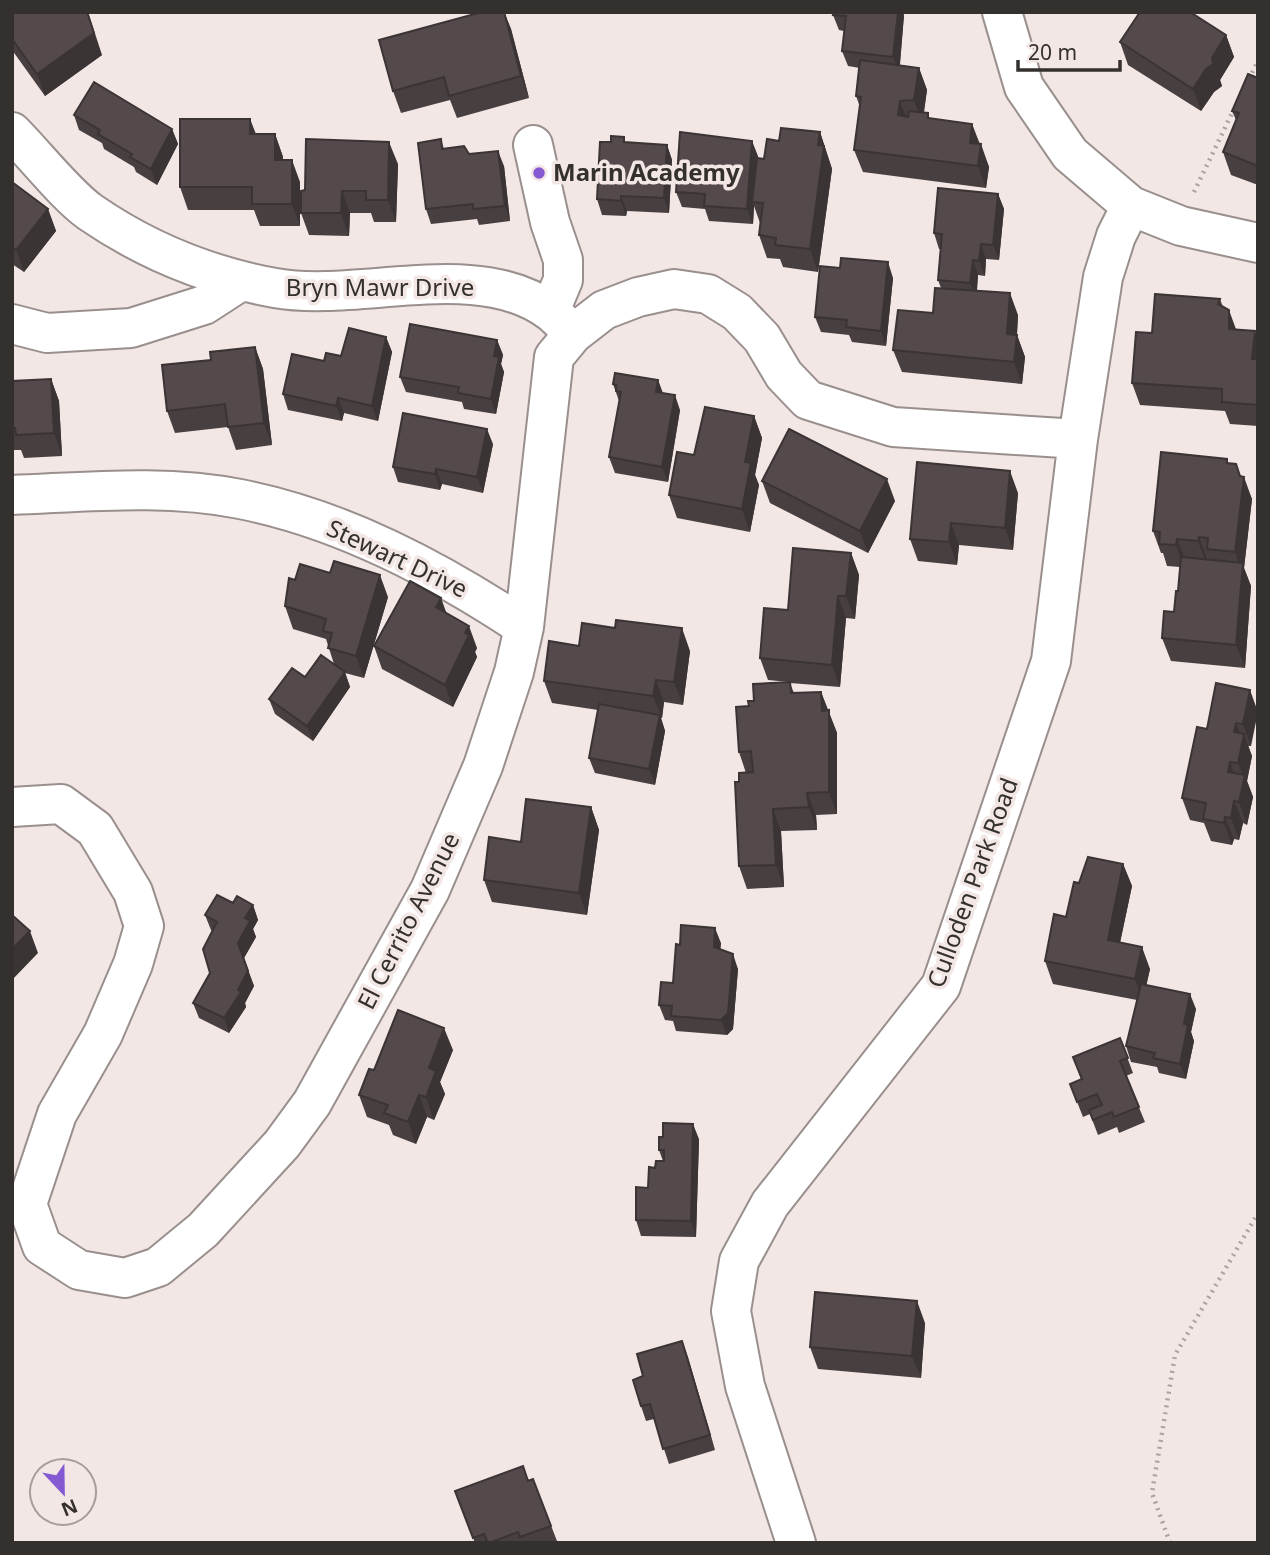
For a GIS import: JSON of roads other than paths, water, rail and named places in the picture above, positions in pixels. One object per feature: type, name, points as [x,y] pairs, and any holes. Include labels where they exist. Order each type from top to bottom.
[{"type":"street","points":[[1002,12],[1024,87],[1070,154],[1131,206],[1181,226],[1258,243]]},
{"type":"street","name":"Bryn Mawr Drive","points":[[12,132],[88,211],[176,260],[241,281],[313,292],[445,284],[504,289],[562,322]]},
{"type":"street","points":[[533,145],[550,222],[563,260],[562,322]]},
{"type":"street","name":"Culloden Park Road","points":[[796,1543],[745,1386],[731,1311],[739,1261],[770,1204],[941,986],[1051,661],[1078,439],[1103,277],[1116,236],[1131,206]]},
{"type":"street","points":[[12,324],[47,333],[131,328],[204,305],[241,281]]},
{"type":"street","name":"El Cerrito Avenue","points":[[12,807],[61,804],[95,829],[134,892],[144,926],[133,964],[103,1034],[57,1114],[27,1205],[42,1246],[79,1270],[125,1278],[158,1267],[203,1230],[282,1144],[312,1103],[430,890],[483,766],[514,672],[524,627],[554,357],[562,322],[638,297],[674,289],[708,294],[737,312],[762,338],[784,375],[808,400],[893,427],[1078,439]]},
{"type":"street","name":"Stewart Drive","points":[[12,495],[114,490],[173,492],[240,499],[340,528],[439,574],[524,627]]},
{"type":"place","name":"Marin Academy","points":[[539,173]]}]
